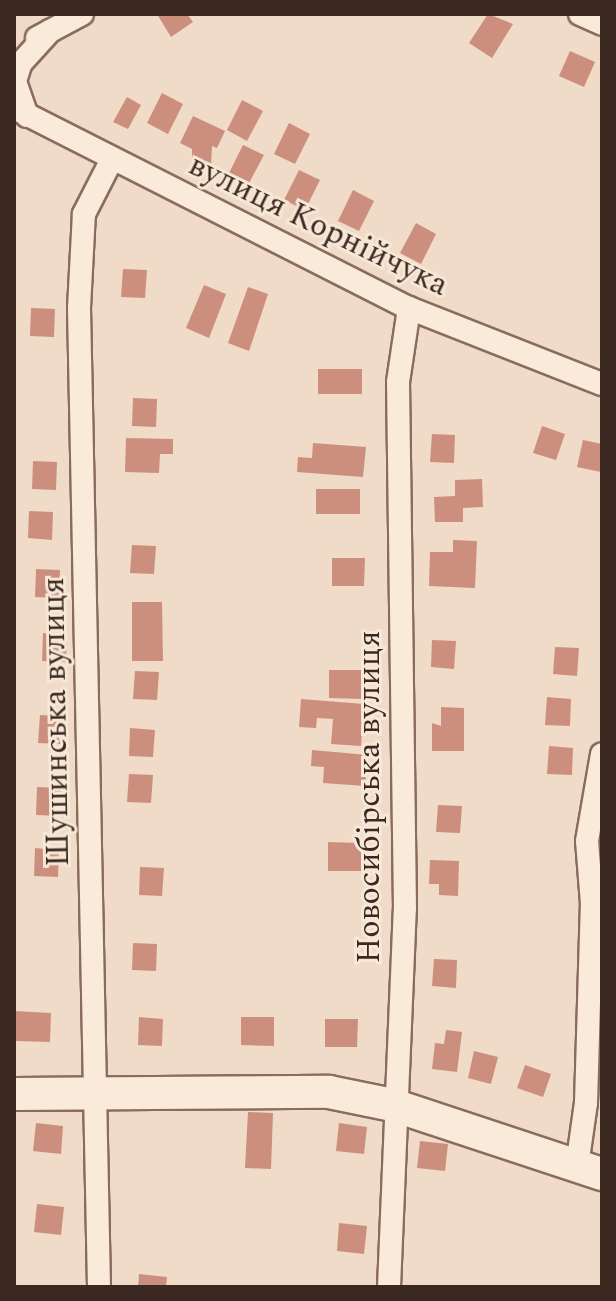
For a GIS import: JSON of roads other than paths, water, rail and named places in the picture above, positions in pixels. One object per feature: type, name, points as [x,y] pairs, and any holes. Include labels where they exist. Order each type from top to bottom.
[{"type":"street","points":[[14,50],[82,14]]},
{"type":"street","points":[[580,14],[602,24]]},
{"type":"street","points":[[20,112],[15,81],[21,63],[50,31]]},
{"type":"street","name":"вулиця Корнійчука","points":[[20,112],[111,161],[409,308],[602,384]]},
{"type":"street","name":"Шушинська вулиця","points":[[99,1287],[98,1093],[79,308],[84,214],[111,161]]},
{"type":"street","name":"Новосибірська вулиця","points":[[389,1287],[393,1105],[405,909],[398,382],[409,308]]},
{"type":"street","points":[[14,1094],[329,1092],[393,1105],[590,1170],[586,1103],[592,904],[587,841],[602,754]]}]
